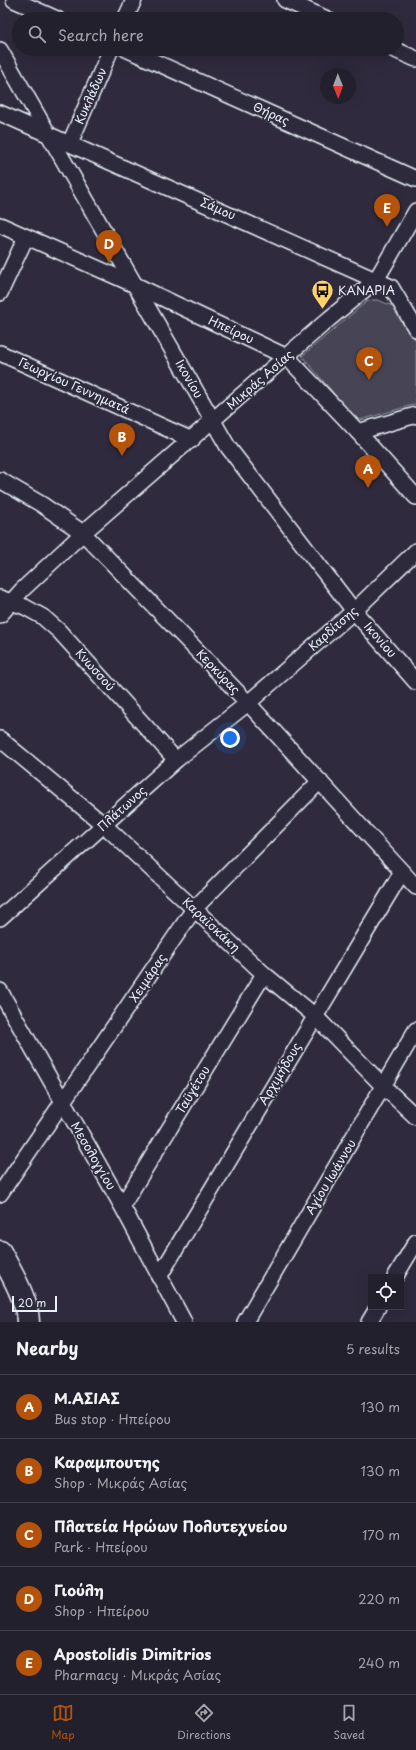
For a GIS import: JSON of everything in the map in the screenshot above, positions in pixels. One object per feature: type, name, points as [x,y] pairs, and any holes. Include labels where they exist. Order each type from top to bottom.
[{"type":"street","points":[[14,0],[41,12]]},
{"type":"street","points":[[128,12],[134,0]]},
{"type":"street","points":[[285,0],[312,12]]},
{"type":"street","name":"Ικονίου","points":[[0,50],[228,447],[354,611],[416,682]]},
{"type":"street","points":[[404,54],[416,59]]},
{"type":"street","name":"Κυκλάδων","points":[[70,142],[109,56]]},
{"type":"street","name":"Θήρας","points":[[142,56],[416,179]]},
{"type":"street","name":"Σάμου","points":[[0,113],[70,142],[391,287],[416,330]]},
{"type":"street","name":"Μικράς Ασίας","points":[[0,616],[5,600],[376,280],[416,211]]},
{"type":"street","name":"Ηπείρου","points":[[0,225],[135,285],[287,357],[358,432],[416,497]]},
{"type":"street","points":[[0,293],[26,237]]},
{"type":"street","name":"Γεωργίου Γεννηματά","points":[[0,353],[192,440]]},
{"type":"street","points":[[358,432],[416,416]]},
{"type":"street","name":"Κερκύρας","points":[[0,480],[41,504],[84,533],[248,703],[416,887]]},
{"type":"street","name":"Καρδίτσης","points":[[248,703],[354,611],[416,552]]},
{"type":"street","name":"Κνωσσού","points":[[5,600],[25,607],[43,617],[59,631],[176,760]]},
{"type":"street","name":"Πλάτωνος","points":[[0,918],[176,760],[248,703]]},
{"type":"street","name":"Καραϊσκάκη","points":[[0,739],[104,825],[264,974],[315,1016],[384,1087],[416,1117]]},
{"type":"street","name":"Χειμάρας","points":[[0,1194],[63,1104],[194,909],[320,781]]},
{"type":"street","name":"Αρχιμήδους","points":[[159,1276],[402,872]]},
{"type":"street","name":"Ταϋγέτου","points":[[122,1206],[264,974]]},
{"type":"street","name":"Μεσολογγίου","points":[[0,991],[122,1206],[184,1322]]},
{"type":"street","name":"Αγίου Ιωάννου","points":[[245,1322],[416,1030]]},
{"type":"street","points":[[397,1274],[416,1242]]},
{"type":"street","points":[[0,1252],[15,1280],[25,1307],[28,1322]]},
{"type":"street","points":[[12,1322],[15,1280]]},
{"type":"street","points":[[369,1322],[376,1310]]},
{"type":"shaded area","points":[[378,300],[395,307],[400,312],[416,341],[416,404],[357,421],[302,356],[366,302]]},
{"type":"place","name":"Apostolidis Dimitrios","points":[[387,227]]},
{"type":"place","name":"Γιούλη","points":[[109,263]]},
{"type":"place","name":"ΚΑΝΑΡΙΑ","points":[[323,310]]},
{"type":"place","name":"Πλατεία Ηρώων Πολυτεχνείου","points":[[369,380]]},
{"type":"place","name":"Καραμπουτης","points":[[122,456]]},
{"type":"place","name":"Μ.ΑΣΙΑΣ","points":[[368,488]]}]
